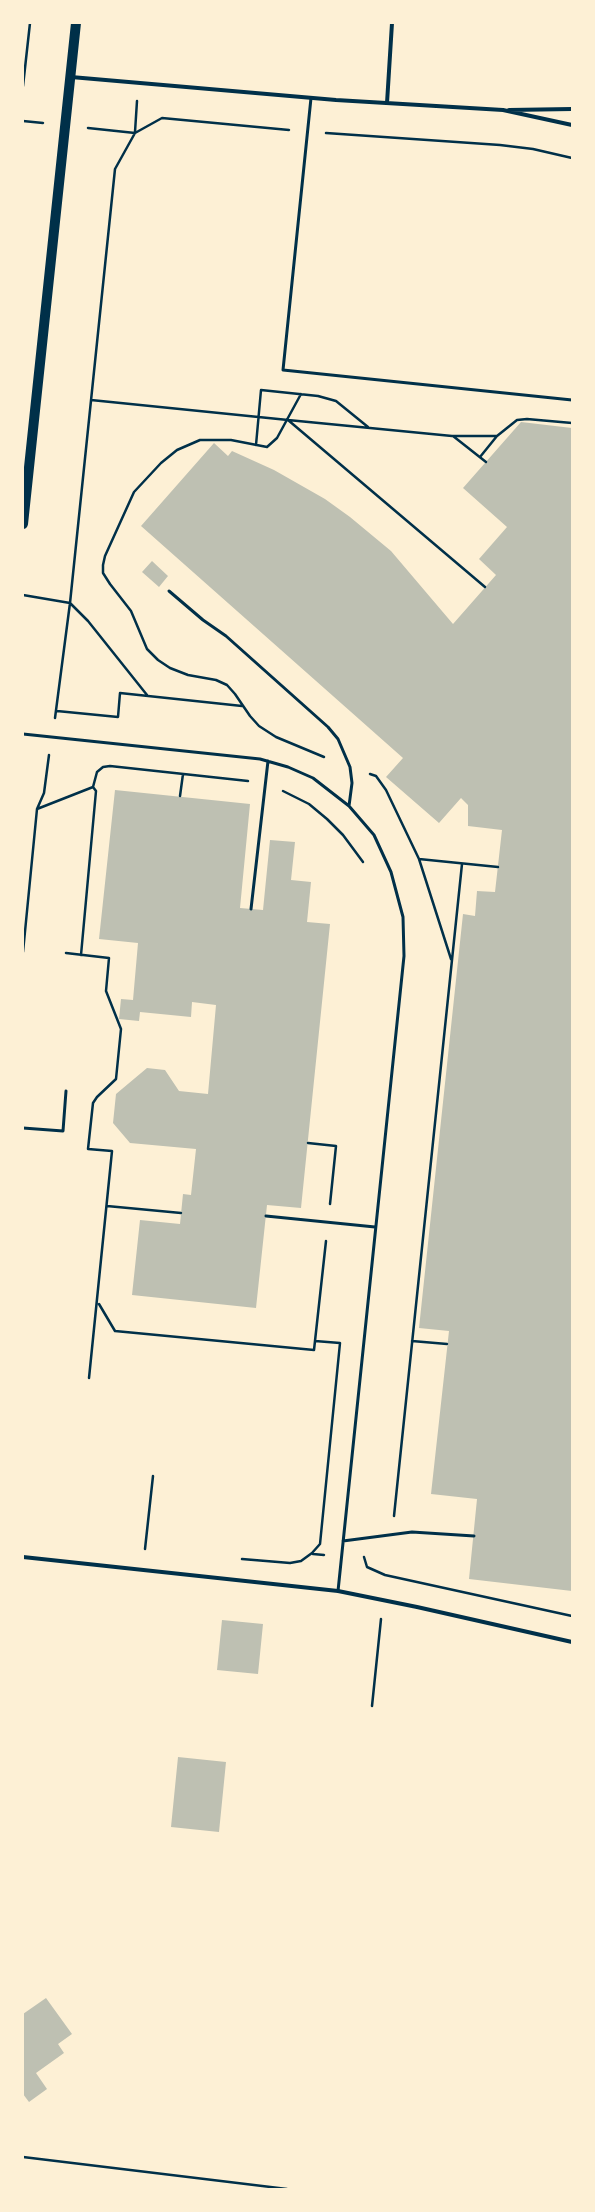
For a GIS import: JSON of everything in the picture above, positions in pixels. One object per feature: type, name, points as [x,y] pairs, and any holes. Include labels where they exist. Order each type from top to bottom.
[{"type":"main road","points":[[23,524],[25,479],[76,23]]},
{"type":"street","points":[[387,103],[392,23]]},
{"type":"street","points":[[71,77],[311,98],[387,103],[503,110],[572,109]]},
{"type":"street","points":[[503,110],[572,126]]},
{"type":"street","points":[[23,1558],[338,1591],[572,1642]]},
{"type":"lane","points":[[311,98],[283,370],[572,400]]},
{"type":"lane","points":[[169,591],[203,620],[226,636],[328,727],[338,739],[350,767],[352,783],[349,806]]},
{"type":"lane","points":[[23,734],[268,761],[304,773],[328,788],[349,806],[374,835],[383,851],[398,896],[405,935],[338,1591]]},
{"type":"lane","points":[[251,909],[268,761]]},
{"type":"lane","points":[[23,1128],[63,1131],[66,1091]]},
{"type":"lane","points":[[266,1216],[375,1227]]},
{"type":"lane","points":[[343,1541],[412,1532],[474,1536]]},
{"type":"path","points":[[23,86],[30,23]]},
{"type":"path","points":[[23,952],[37,809],[44,793],[70,603],[115,170],[135,133],[138,83]]},
{"type":"path","points":[[135,133],[152,122],[172,117],[307,131],[512,146],[572,158]]},
{"type":"path","points":[[256,445],[261,390],[301,394],[336,401],[368,427]]},
{"type":"path","points":[[56,711],[118,717],[120,693],[243,706],[236,694],[226,685],[216,680],[188,675],[170,668],[148,649],[131,611],[104,572],[105,556],[134,492],[145,478],[177,450],[200,440],[217,439],[267,447],[277,438],[301,394]]},
{"type":"path","points":[[91,400],[452,436],[497,436]]},
{"type":"path","points":[[480,457],[497,436],[517,420],[527,419],[572,422]]},
{"type":"path","points":[[288,420],[485,587]]},
{"type":"path","points":[[452,436],[486,462]]},
{"type":"path","points":[[23,596],[70,603],[88,620],[147,696]]},
{"type":"path","points":[[81,955],[96,792],[93,787],[97,772],[103,767],[183,774],[265,784],[286,792],[309,804],[327,819],[358,852],[367,868]]},
{"type":"path","points":[[180,796],[183,774]]},
{"type":"path","points":[[37,809],[93,787]]},
{"type":"path","points":[[452,961],[419,859],[498,867]]},
{"type":"path","points":[[393,1523],[462,864]]},
{"type":"path","points":[[66,953],[109,958],[106,991],[121,1029],[116,1079],[97,1097],[93,1103],[88,1149],[112,1151],[90,1378]]},
{"type":"path","points":[[98,1303],[115,1331],[314,1350],[336,1146],[308,1143]]},
{"type":"path","points":[[107,1206],[181,1213]]},
{"type":"path","points":[[238,1559],[290,1563],[300,1561],[312,1554],[320,1544],[340,1343],[315,1341]]},
{"type":"path","points":[[412,1341],[447,1344]]},
{"type":"path","points":[[152,1550],[145,1549],[153,1476]]},
{"type":"path","points":[[367,1537],[364,1559],[367,1567],[385,1575],[572,1616]]},
{"type":"path","points":[[372,1706],[385,1575]]},
{"type":"path","points":[[23,2157],[288,2189]]},
{"type":"building","points":[[521,422],[572,428],[572,1591],[469,1579],[477,1499],[431,1494],[449,1331],[419,1328],[463,914],[475,916],[477,891],[495,892],[502,830],[468,826],[468,805],[461,798],[439,823],[386,777],[403,758],[141,526],[214,443],[228,456],[232,451],[274,470],[325,499],[350,517],[391,551],[453,624],[496,575],[479,559],[507,527],[463,488]]},
{"type":"building","points":[[152,561],[168,576],[159,587],[142,572]]},
{"type":"building","points":[[115,790],[250,804],[240,908],[263,910],[270,840],[295,842],[291,880],[311,882],[307,922],[330,924],[301,1208],[267,1205],[256,1308],[132,1295],[140,1220],[180,1224],[183,1194],[191,1195],[196,1149],[130,1143],[113,1123],[116,1094],[147,1068],[165,1070],[179,1091],[208,1094],[216,1005],[192,1002],[191,1017],[140,1012],[139,1021],[119,1019],[121,999],[133,1000],[138,943],[99,939]]},
{"type":"building","points":[[222,1620],[263,1624],[258,1674],[217,1670]]},
{"type":"building","points":[[178,1757],[226,1762],[219,1832],[171,1827]]},
{"type":"building","points":[[46,1998],[72,2034],[58,2044],[64,2053],[36,2073],[47,2089],[29,2102],[23,2094],[23,2014]]}]
